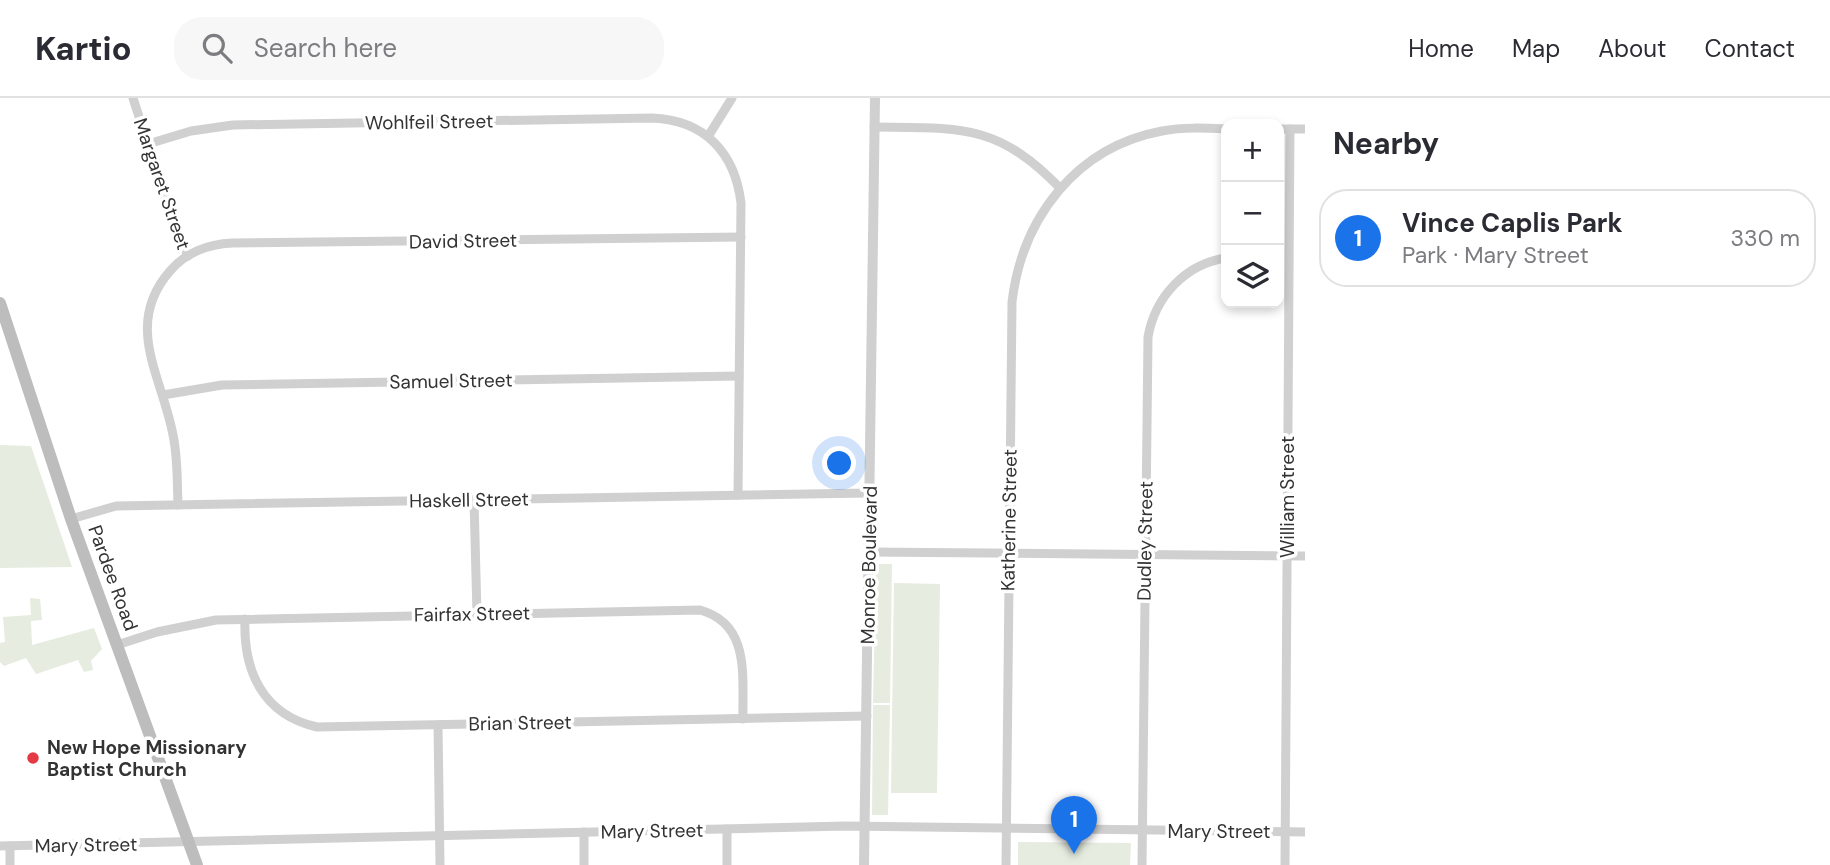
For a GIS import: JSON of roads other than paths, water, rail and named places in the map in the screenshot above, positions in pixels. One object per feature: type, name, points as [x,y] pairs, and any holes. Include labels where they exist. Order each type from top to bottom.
[{"type":"main road","name":"Pardee Road","points":[[0,303],[71,519],[197,865]]},
{"type":"street","name":"Margaret Street","points":[[133,98],[169,210],[188,256],[175,265],[160,282],[149,306],[145,325],[148,346],[174,438],[178,505]]},
{"type":"street","points":[[732,98],[709,135],[723,150],[739,181],[741,237],[738,495]]},
{"type":"street","name":"Monroe Boulevard","points":[[864,865],[875,98]]},
{"type":"street","name":"Wohlfeil Street","points":[[148,144],[191,131],[233,125],[668,119],[709,135]]},
{"type":"street","points":[[874,127],[945,128],[990,136],[1024,153],[1060,188],[1080,168],[1135,138],[1165,131],[1221,129]]},
{"type":"street","points":[[1284,129],[1305,130]]},
{"type":"street","name":"William Street","points":[[1285,865],[1284,257],[1290,129]]},
{"type":"street","name":"Katherine Street","points":[[1006,865],[1014,282],[1022,251],[1036,221],[1060,188]]},
{"type":"street","name":"David Street","points":[[188,256],[209,247],[232,243],[741,237]]},
{"type":"street","name":"Dudley Street","points":[[1142,865],[1149,328],[1156,310],[1176,282],[1205,263],[1221,259]]},
{"type":"street","name":"Samuel Street","points":[[163,395],[222,385],[739,376]]},
{"type":"street","name":"Haskell Street","points":[[71,519],[117,506],[869,493]]},
{"type":"street","points":[[474,500],[477,614]]},
{"type":"street","points":[[869,552],[1305,556]]},
{"type":"street","name":"Fairfax Street","points":[[117,645],[187,625],[246,619],[693,610],[709,613],[728,625],[740,645],[743,719]]},
{"type":"street","name":"Brian Street","points":[[246,619],[246,651],[252,676],[268,701],[289,717],[326,727],[867,716]]},
{"type":"street","points":[[438,725],[440,865]]},
{"type":"street","name":"Mary Street","points":[[5,846],[865,827],[1305,832]]},
{"type":"street","points":[[727,829],[727,865]]},
{"type":"street","points":[[584,832],[584,865]]},
{"type":"street","points":[[5,846],[10,865]]},
{"type":"place","name":"New Hope Missionary Baptist Church","points":[[33,758]]},
{"type":"place","name":"Vince Caplis Park","points":[[1074,854]]}]
